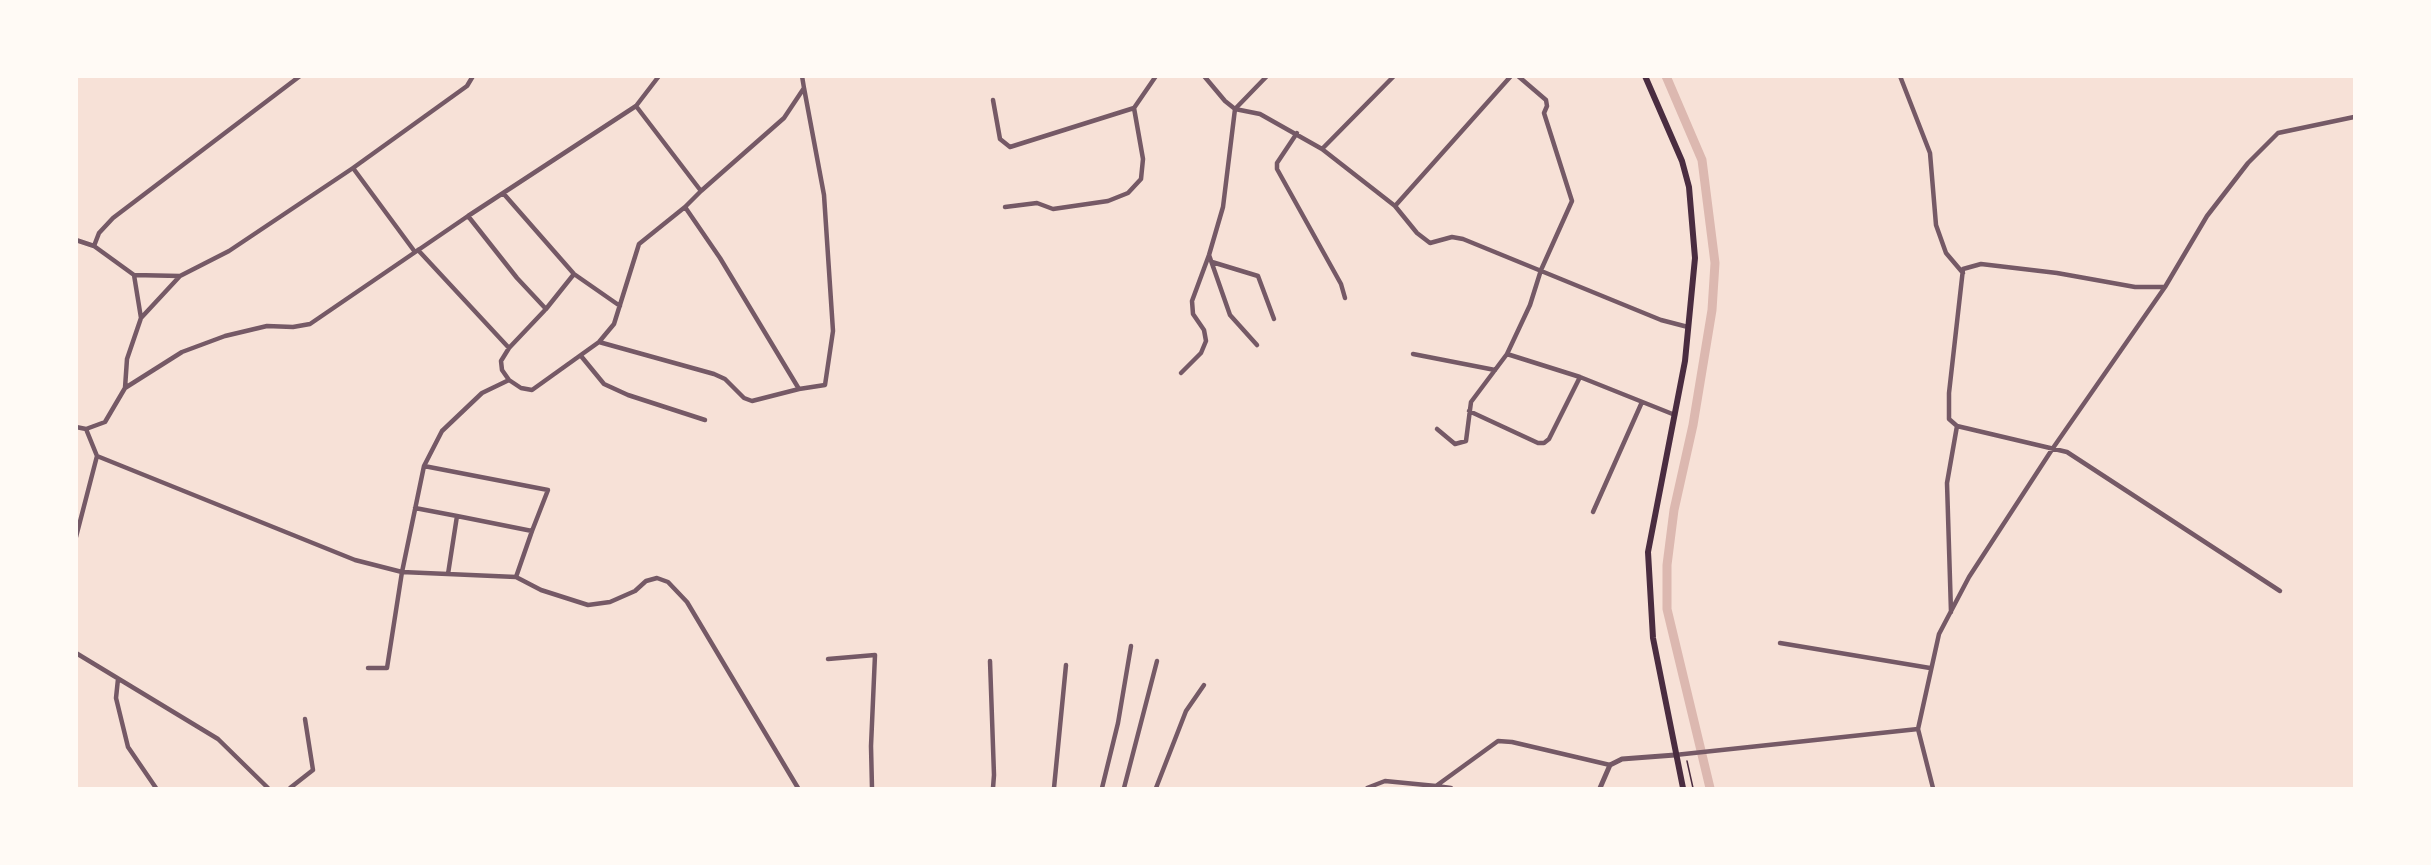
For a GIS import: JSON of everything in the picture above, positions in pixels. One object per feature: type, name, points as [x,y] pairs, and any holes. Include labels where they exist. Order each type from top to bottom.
[{"type":"main road","points":[[1645,76],[1682,161],[1689,187],[1695,258],[1675,415],[1648,552],[1653,638],[1683,789]]},
{"type":"street","points":[[94,246],[99,233],[113,218],[300,76]]},
{"type":"street","points":[[76,427],[86,429],[105,422],[125,388],[127,359],[141,318],[180,276],[229,251],[353,168],[467,86],[473,76]]},
{"type":"street","points":[[125,388],[182,352],[214,340],[267,326],[292,327],[310,324],[468,216],[636,106],[659,76]]},
{"type":"street","points":[[599,342],[714,374],[725,379],[744,398],[752,401],[825,385],[833,331],[824,195],[802,76]]},
{"type":"street","points":[[993,100],[1000,139],[1010,147],[1134,108],[1156,76]]},
{"type":"street","points":[[1204,76],[1225,101],[1235,109],[1260,114],[1322,149],[1395,206],[1417,233],[1430,243],[1452,237],[1463,239],[1661,320],[1688,327]]},
{"type":"street","points":[[1181,373],[1201,353],[1206,341],[1203,330],[1192,314],[1192,301],[1223,207],[1235,109],[1267,76]]},
{"type":"street","points":[[1322,149],[1394,76]]},
{"type":"street","points":[[1395,206],[1511,76]]},
{"type":"street","points":[[1437,429],[1455,444],[1466,441],[1471,402],[1507,354],[1530,305],[1541,270],[1572,201],[1544,113],[1547,106],[1546,100],[1518,76]]},
{"type":"street","points":[[1900,76],[1930,153],[1936,225],[1946,253],[1963,273]]},
{"type":"street","points":[[574,274],[546,309],[509,348],[501,361],[502,370],[509,380],[521,388],[532,390],[599,342],[614,324],[639,244],[685,207],[784,118],[804,88]]},
{"type":"street","points":[[636,106],[701,191]]},
{"type":"street","points":[[1005,207],[1037,203],[1053,209],[1108,201],[1128,193],[1141,179],[1143,159],[1134,108]]},
{"type":"street","points":[[1933,789],[1918,729],[1939,634],[1969,577],[2053,448],[2165,287],[2207,216],[2248,163],[2278,133],[2355,117]]},
{"type":"street","points":[[1297,133],[1277,163],[1277,169],[1341,284],[1345,298]]},
{"type":"street","points":[[353,168],[416,251],[509,348]]},
{"type":"street","points":[[503,193],[574,274],[620,306]]},
{"type":"street","points":[[685,207],[720,258],[799,389]]},
{"type":"street","points":[[468,216],[546,309]]},
{"type":"street","points":[[76,240],[94,246],[134,275],[180,276]]},
{"type":"street","points":[[1209,255],[1230,315],[1257,345]]},
{"type":"street","points":[[1212,262],[1258,276],[1274,319]]},
{"type":"street","points":[[2165,287],[2135,287],[2057,273],[1981,264],[1963,269],[1949,393],[1949,419],[1957,426],[2067,452],[2280,591]]},
{"type":"street","points":[[134,275],[141,318]]},
{"type":"street","points":[[1413,354],[1495,370]]},
{"type":"street","points":[[1507,354],[1580,377],[1675,415]]},
{"type":"street","points":[[581,356],[604,384],[628,395],[705,420]]},
{"type":"street","points":[[1469,411],[1539,443],[1544,442],[1549,439],[1580,377]]},
{"type":"street","points":[[368,668],[387,668],[402,572],[424,466],[442,431],[461,410],[482,393],[509,380]]},
{"type":"street","points":[[1593,512],[1642,402]]},
{"type":"street","points":[[1951,612],[1947,483],[1957,426]]},
{"type":"street","points":[[76,537],[97,456],[86,429]]},
{"type":"street","points":[[97,456],[355,560],[402,572],[516,576],[541,590],[588,605],[610,602],[635,591],[646,581],[657,579],[668,582],[687,602],[798,789]]},
{"type":"street","points":[[424,466],[548,490],[516,576]]},
{"type":"street","points":[[415,508],[532,531]]},
{"type":"street","points":[[448,574],[457,516]]},
{"type":"street","points":[[1780,643],[1930,668]]},
{"type":"street","points":[[1102,789],[1118,723],[1131,646]]},
{"type":"street","points":[[76,653],[218,739],[268,789]]},
{"type":"street","points":[[828,659],[875,655],[871,746],[872,789]]},
{"type":"street","points":[[990,661],[993,789]]},
{"type":"street","points":[[1124,789],[1156,661]]},
{"type":"street","points":[[1054,789],[1066,665]]},
{"type":"street","points":[[118,679],[116,698],[128,747],[156,789]]},
{"type":"street","points":[[1156,789],[1186,711],[1204,685]]},
{"type":"street","points":[[290,789],[313,770],[305,719]]},
{"type":"street","points":[[1436,786],[1498,741],[1512,742],[1610,765],[1622,759],[1918,729]]},
{"type":"street","points":[[1600,789],[1610,765]]},
{"type":"street","points":[[1367,789],[1385,781],[1450,789]]},
{"type":"path","points":[[1685,754],[1693,789]]},
{"type":"waterway","points":[[1666,76],[1702,160],[1715,263],[1712,310],[1693,425],[1674,510],[1667,565],[1667,609],[1710,788]]}]
